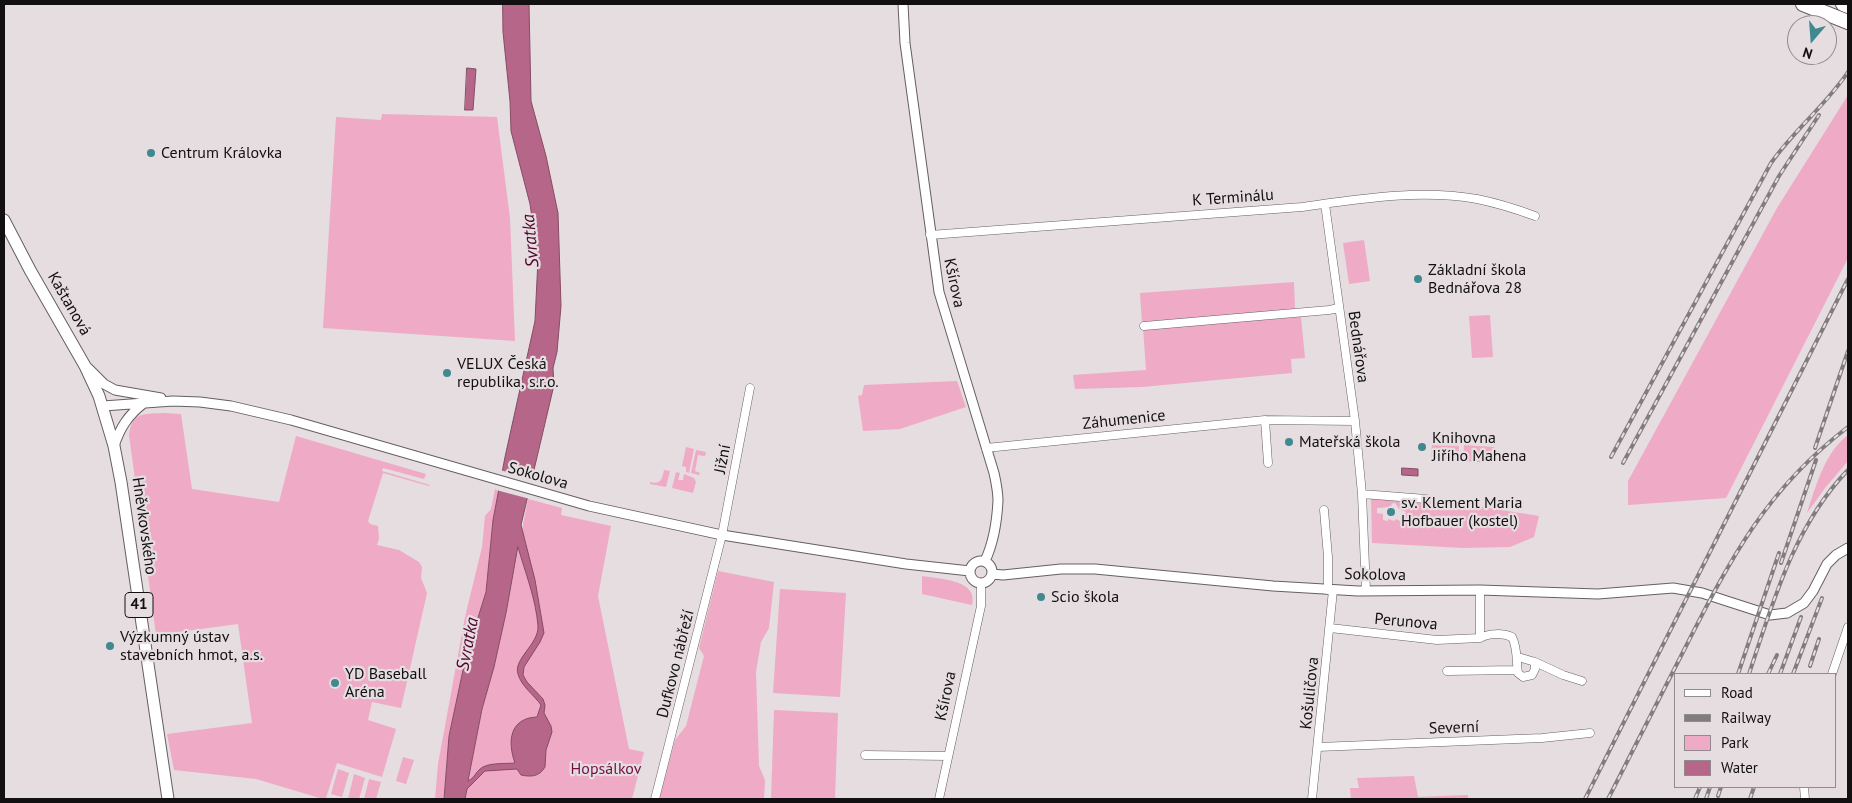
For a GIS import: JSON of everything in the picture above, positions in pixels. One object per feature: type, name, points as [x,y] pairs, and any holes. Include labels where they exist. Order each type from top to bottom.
[{"type":"highway","points":[[1843,4],[1848,6]]},
{"type":"highway","points":[[1808,6],[1848,22]]},
{"type":"main road","name":"Kaštanová","points":[[4,220],[30,270],[85,366],[103,406]]},
{"type":"main road","name":"Hněvkovského","points":[[103,406],[121,482],[168,799]]},
{"type":"street","name":"Kšírova","points":[[904,4],[905,43],[930,235],[942,306],[994,473],[998,500],[992,538],[985,561]]},
{"type":"street","name":"K Terminálu","points":[[930,235],[1325,204],[1372,198],[1438,196],[1476,199],[1535,216]]},
{"type":"street","name":"Bednářova","points":[[1325,204],[1355,421],[1362,494],[1366,591]]},
{"type":"street","points":[[1144,326],[1338,308]]},
{"type":"street","points":[[85,366],[104,384],[115,390],[173,401]]},
{"type":"street","name":"Jižní","points":[[722,535],[750,388]]},
{"type":"street","name":"Sokolova","points":[[103,406],[173,401],[231,406],[291,420],[589,506],[722,535],[906,564],[970,570]]},
{"type":"street","points":[[114,446],[126,419],[144,403]]},
{"type":"street","points":[[1265,420],[1268,463]]},
{"type":"street","name":"Záhumenice","points":[[986,448],[1265,420],[1355,421]]},
{"type":"street","points":[[1362,494],[1426,499]]},
{"type":"street","points":[[1324,510],[1330,590]]},
{"type":"street","name":"Dufkovo nábřeží","points":[[655,799],[722,535]]},
{"type":"street","name":"Sokolova","points":[[992,574],[1004,575],[1062,569],[1095,570],[1330,590],[1366,591],[1480,590],[1598,594],[1664,588],[1702,593],[1770,615],[1780,614],[1800,606],[1808,597],[1827,564],[1836,555],[1848,548]]},
{"type":"street","points":[[981,560],[985,561],[992,567],[992,574],[987,581],[981,583],[972,579],[970,570],[974,563],[981,560]]},
{"type":"street","name":"Kšírova","points":[[939,799],[981,606],[981,583]]},
{"type":"street","name":"Košuličova","points":[[1312,799],[1330,628],[1330,590]]},
{"type":"street","points":[[1480,590],[1480,638]]},
{"type":"street","points":[[1832,673],[1848,627]]},
{"type":"street","name":"Perunova","points":[[1330,628],[1437,640],[1480,638],[1486,635],[1510,636],[1518,657]]},
{"type":"street","points":[[1535,662],[1534,672],[1529,676],[1520,676],[1517,670],[1518,657],[1535,662],[1563,675],[1582,681]]},
{"type":"street","points":[[1447,671],[1517,670]]},
{"type":"street","name":"Severní","points":[[1318,747],[1542,738],[1590,733]]},
{"type":"street","points":[[865,755],[948,756]]},
{"type":"green space","points":[[1848,95],[1848,258],[1726,498],[1628,505],[1628,481],[1777,208]]},
{"type":"green space","points":[[382,114],[497,117],[510,218],[515,341],[323,328],[336,117],[381,120]]},
{"type":"green space","points":[[1364,240],[1370,281],[1349,284],[1343,243]]},
{"type":"green space","points":[[1294,282],[1295,310],[1142,323],[1140,293]]},
{"type":"green space","points":[[1490,315],[1493,357],[1472,358],[1469,316]]},
{"type":"green space","points":[[1301,317],[1305,358],[1291,359],[1292,373],[1142,387],[1075,389],[1073,375],[1146,370],[1143,328]]},
{"type":"green space","points":[[957,381],[966,407],[900,429],[863,431],[858,396],[862,395],[864,385]]},
{"type":"green space","points":[[144,414],[181,414],[192,489],[279,502],[296,436],[426,474],[424,479],[383,468],[382,471],[430,485],[383,473],[368,521],[370,524],[378,526],[379,539],[377,545],[399,550],[419,562],[422,567],[421,578],[427,593],[401,708],[372,702],[368,720],[396,729],[382,777],[337,763],[326,798],[329,799],[323,799],[256,779],[174,770],[167,734],[252,723],[238,624],[156,635],[129,435],[136,418]]},
{"type":"green space","points":[[1848,435],[1848,461],[1807,513],[1827,460],[1840,442]]},
{"type":"green space","points":[[1432,445],[1459,446],[1458,461],[1431,459]]},
{"type":"green space","points":[[1464,445],[1494,447],[1492,463],[1463,461]]},
{"type":"green space","points":[[686,447],[694,449],[689,473],[686,472],[686,467],[682,466]]},
{"type":"green space","points":[[696,450],[706,452],[705,456],[698,455],[695,471],[700,473],[699,475],[691,473]]},
{"type":"green space","points":[[664,470],[670,471],[666,487],[650,484],[650,482],[659,482]]},
{"type":"green space","points":[[676,472],[680,473],[678,480],[683,480],[684,474],[694,478],[696,482],[693,493],[672,488]]},
{"type":"green space","points":[[495,489],[499,490],[493,520],[486,592],[466,656],[449,736],[444,799],[435,799],[438,764],[465,617],[482,547],[485,516],[491,509]]},
{"type":"green space","points":[[1371,497],[1464,504],[1539,516],[1534,537],[1510,547],[1463,548],[1372,543]],"holes":[[[1395,503],[1399,509],[1406,512],[1402,522],[1396,519],[1394,521],[1383,520],[1383,514],[1377,513],[1377,508],[1390,507]]]},
{"type":"green space","name":"Hopsálkov","points":[[528,499],[562,508],[561,515],[611,526],[598,596],[629,749],[644,752],[632,799],[465,799],[482,709],[506,613]]},
{"type":"green space","points":[[718,571],[774,582],[769,628],[761,642],[756,672],[759,766],[765,780],[764,799],[659,799],[675,740],[686,726],[704,656],[699,648]]},
{"type":"green space","points":[[922,576],[963,585],[973,596],[972,605],[922,594]]},
{"type":"green space","points":[[780,589],[846,593],[840,697],[773,693]]},
{"type":"green space","points":[[774,710],[838,713],[835,799],[771,799]]},
{"type":"green space","points":[[403,757],[414,760],[406,784],[396,781]]},
{"type":"green space","points":[[338,769],[349,773],[342,797],[331,794]]},
{"type":"green space","points":[[354,774],[365,778],[359,799],[348,799]]},
{"type":"green space","points":[[1414,776],[1418,797],[1468,795],[1468,799],[1351,799],[1350,788],[1359,788],[1357,778]]},
{"type":"green space","points":[[369,779],[381,782],[376,799],[364,799]]},
{"type":"water","points":[[503,4],[529,4],[531,101],[546,156],[558,213],[561,306],[557,352],[553,368],[554,385],[521,525],[535,580],[544,633],[524,667],[523,675],[543,699],[545,705],[544,713],[552,732],[546,750],[545,767],[537,774],[531,776],[521,775],[517,769],[485,771],[467,789],[465,799],[444,799],[449,736],[466,656],[486,592],[493,520],[535,321],[538,259],[530,204],[511,131],[503,32]],"holes":[[[518,547],[533,596],[538,626],[535,639],[522,657],[517,668],[518,674],[525,686],[541,705],[537,717],[528,718],[521,722],[513,732],[511,747],[515,763],[482,767],[468,781],[482,709],[506,613]]]},
{"type":"water","points":[[467,68],[476,69],[473,110],[465,110]]},
{"type":"water","points":[[1402,468],[1418,469],[1418,476],[1402,475]]},
{"type":"pier","points":[[500,470],[535,480],[530,499],[496,490]]},
{"type":"railway","points":[[1611,457],[1771,163],[1830,96],[1848,72]]},
{"type":"railway","points":[[1623,463],[1779,176],[1819,115]]},
{"type":"railway","points":[[1585,799],[1848,279]]},
{"type":"railway","points":[[1815,448],[1848,351]]},
{"type":"railway","points":[[1608,799],[1716,589],[1751,530],[1793,477],[1819,451],[1848,427]]},
{"type":"railway","points":[[1781,563],[1816,460]]},
{"type":"railway","points":[[1749,673],[1787,566],[1799,540],[1829,492],[1848,470]]},
{"type":"railway","points":[[1738,673],[1779,553]]},
{"type":"railway","points":[[1793,673],[1822,598]]},
{"type":"railway","points":[[1780,673],[1801,617]]},
{"type":"railway","points":[[1810,666],[1819,639]]},
{"type":"railway","points":[[1768,673],[1777,655]]},
{"type":"railway","points":[[1695,799],[1700,788]]},
{"type":"railway","points":[[1706,799],[1710,788]]},
{"type":"railway","points":[[1718,796],[1721,788]]},
{"type":"railway","points":[[1750,799],[1754,788]]},
{"type":"place","name":"Centrum Královka","points":[[151,153]]},
{"type":"place","name":"Základní škola Bednářova 28","points":[[1418,279]]},
{"type":"place","name":"VELUX Česká republika, s.r.o.","points":[[447,373]]},
{"type":"place","name":"Mateřská škola","points":[[1289,442]]},
{"type":"place","name":"Knihovna Jiřího Mahena","points":[[1422,447]]},
{"type":"place","name":"sv. Klement Maria Hofbauer (kostel)","points":[[1391,512]]},
{"type":"place","name":"Scio škola","points":[[1041,597]]},
{"type":"place","name":"Výzkumný ústav stavebních hmot, a.s.","points":[[110,646]]},
{"type":"place","name":"YD Baseball Aréna","points":[[335,683]]},
{"type":"water label","name":"Svratka","points":[[531,241]]},
{"type":"water label","name":"Svratka","points":[[468,644]]}]
